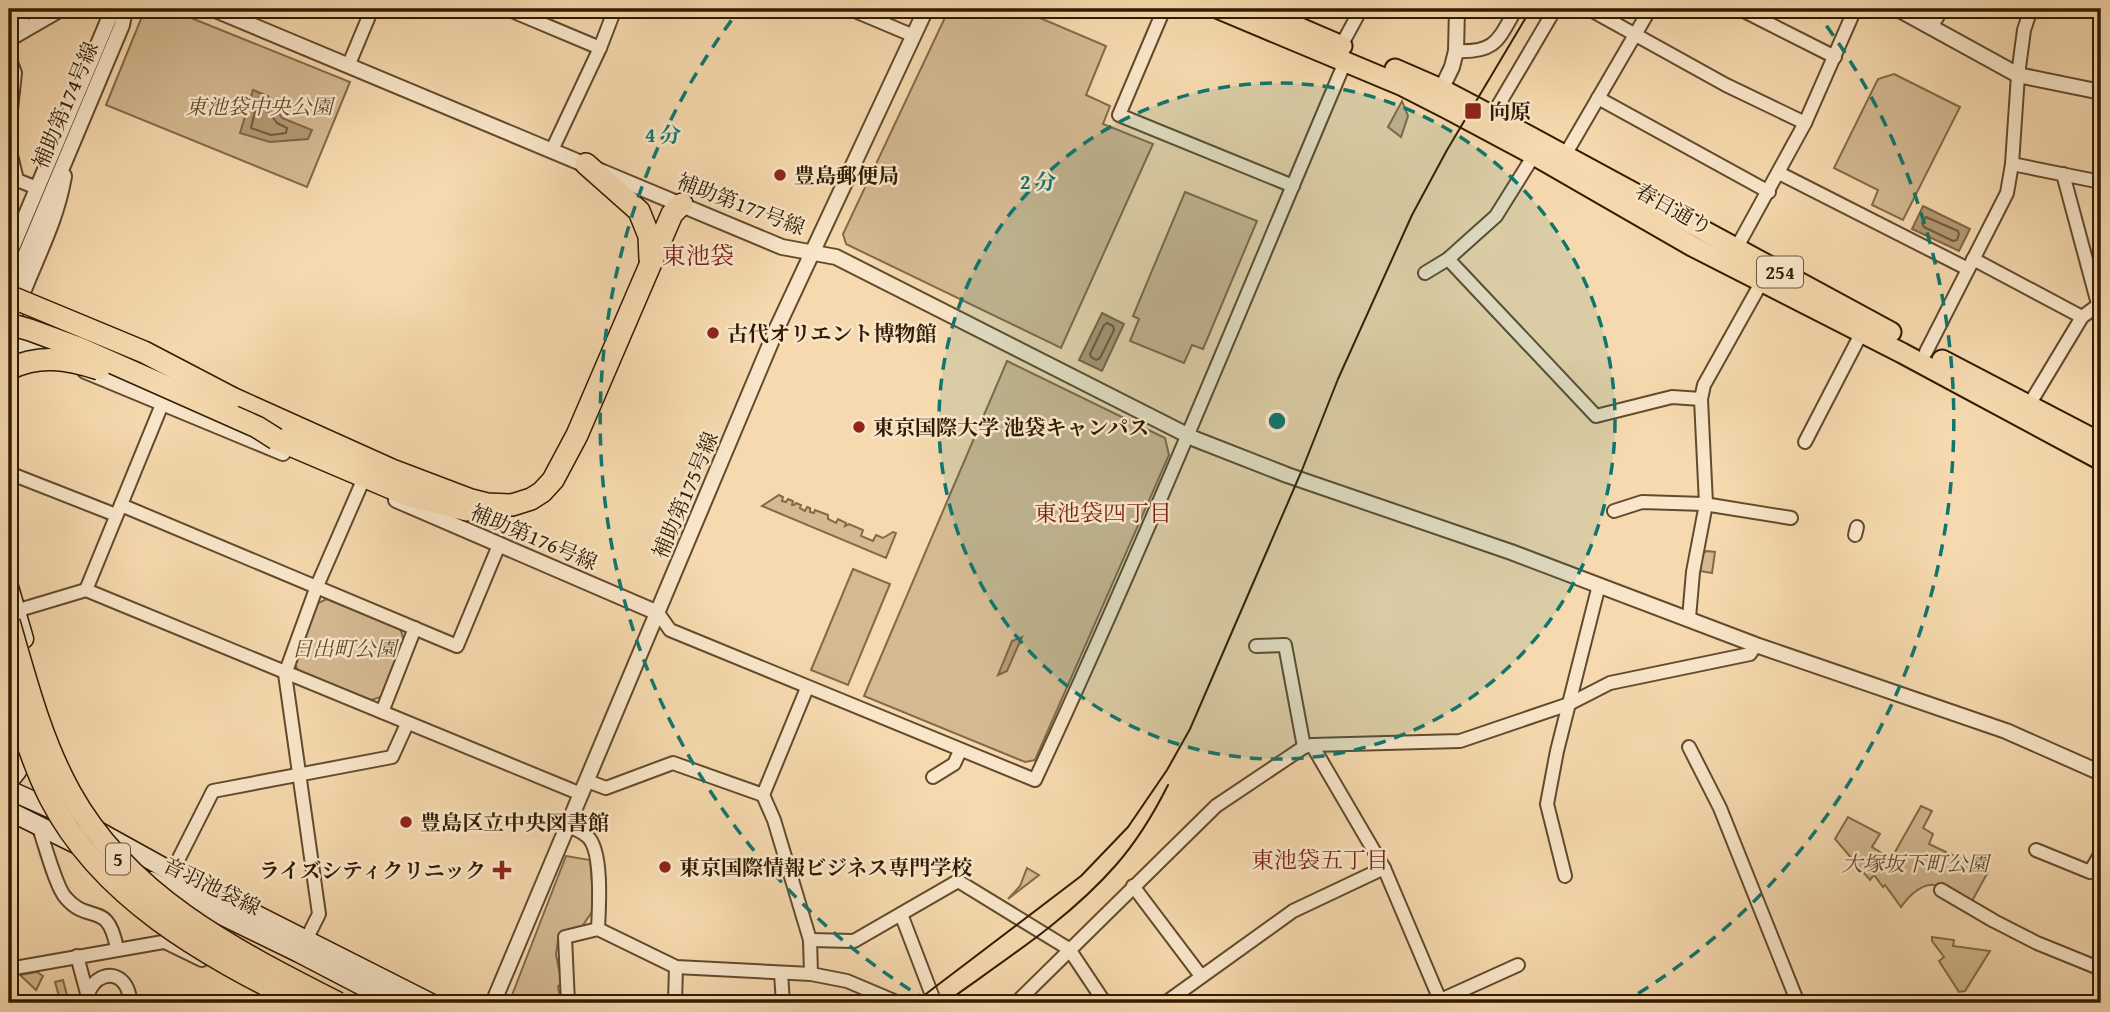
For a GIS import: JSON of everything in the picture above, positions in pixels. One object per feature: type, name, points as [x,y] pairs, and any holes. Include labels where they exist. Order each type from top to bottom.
[{"type":"highway","name":"春日通り","points":[[1219,9],[1343,54],[1438,96],[1492,116],[1737,247],[1766,274],[1862,332],[2101,460]]},
{"type":"highway","name":"春日通り","points":[[1256,9],[1293,16],[1343,54]]},
{"type":"highway","name":"春日通り","points":[[1438,96],[1692,246],[1766,274],[1926,352],[2101,443]]},
{"type":"highway","points":[[586,164],[639,211],[649,236],[650,265]]},
{"type":"highway","points":[[9,295],[144,352],[232,398],[381,465],[487,505],[512,505],[531,499],[561,479],[681,216],[682,204]]},
{"type":"highway","points":[[9,324],[79,348],[257,427],[276,439],[410,496],[472,510],[525,510],[549,499],[560,490],[561,479],[577,435],[672,214],[682,204]]},
{"type":"highway","points":[[9,324],[36,325],[61,332],[138,364],[232,398]]},
{"type":"highway","points":[[9,369],[35,359],[79,362],[254,436],[276,439]]},
{"type":"highway","name":"5","points":[[11,619],[38,716],[59,769],[81,811],[120,861],[158,896],[191,921],[271,969],[338,1003]]},
{"type":"highway","name":"5","points":[[9,683],[29,750],[41,778],[63,820],[90,856],[139,907],[191,943],[301,1003]]},
{"type":"highway","points":[[9,726],[23,754],[41,778]]},
{"type":"main road","name":"音羽池袋線","points":[[9,587],[11,619],[36,680],[59,774],[88,825]]},
{"type":"main road","points":[[9,780],[22,763],[36,680]]},
{"type":"main road","name":"音羽池袋線","points":[[9,790],[88,825],[302,947],[364,996],[395,1003]]},
{"type":"main road","name":"音羽池袋線","points":[[9,811],[217,914],[302,947],[431,1003]]},
{"type":"street","points":[[15,35],[23,9]]},
{"type":"street","points":[[15,35],[61,9]]},
{"type":"street","name":"補助第174号線","points":[[9,256],[113,9]]},
{"type":"street","name":"補助第174号線","points":[[9,295],[122,25],[125,9]]},
{"type":"street","name":"補助第177号線","points":[[213,9],[782,247],[836,257],[1188,435],[1282,473],[1599,585],[1756,645],[2006,730],[2100,772]]},
{"type":"street","points":[[349,64],[372,9]]},
{"type":"street","points":[[507,9],[600,48]]},
{"type":"street","points":[[552,150],[600,48],[615,9]]},
{"type":"street","points":[[850,9],[914,36]]},
{"type":"street","name":"補助第175号線","points":[[493,1003],[777,328],[926,9]]},
{"type":"street","points":[[1164,9],[1119,115],[1293,186]]},
{"type":"street","points":[[1188,435],[1293,186],[1361,9]]},
{"type":"street","points":[[1438,96],[1457,51],[1457,9]]},
{"type":"street","points":[[1457,51],[1474,52],[1489,48],[1497,42],[1516,9]]},
{"type":"street","points":[[1492,116],[1555,9]]},
{"type":"street","points":[[1589,9],[1726,85],[1805,123]]},
{"type":"street","points":[[1565,155],[1650,9]]},
{"type":"street","points":[[1740,9],[1835,57]]},
{"type":"street","points":[[1737,247],[1805,123],[1855,9]]},
{"type":"street","points":[[1898,9],[2018,75],[2101,92]]},
{"type":"street","points":[[1931,27],[1942,9]]},
{"type":"street","points":[[1926,352],[2007,193],[2012,164],[2018,75],[2031,9]]},
{"type":"street","points":[[9,57],[15,73],[9,128]]},
{"type":"street","points":[[1598,98],[1769,192]]},
{"type":"street","points":[[9,147],[17,180],[37,188]]},
{"type":"street","points":[[9,333],[15,310],[60,203],[67,154]]},
{"type":"street","points":[[1425,273],[1448,259],[1496,216],[1534,155]]},
{"type":"street","points":[[2012,164],[2101,182]]},
{"type":"street","points":[[1779,173],[2082,317]]},
{"type":"street","points":[[2029,405],[2082,317],[2100,304],[2063,174]]},
{"type":"street","points":[[1448,259],[1596,416],[1672,397],[1701,399]]},
{"type":"street","points":[[1689,618],[1693,572],[1706,504],[1701,399],[1704,385],[1766,274]]},
{"type":"street","points":[[1805,442],[1862,332]]},
{"type":"street","name":"補助第176号線","points":[[9,341],[361,485],[658,613],[670,630],[1035,780],[1091,660],[1188,435]]},
{"type":"street","points":[[86,590],[163,402]]},
{"type":"street","points":[[9,472],[119,510],[317,586],[457,646],[499,545]]},
{"type":"street","points":[[302,947],[319,914],[285,674],[317,586],[361,485]]},
{"type":"street","points":[[1614,511],[1642,502],[1706,504],[1791,518]]},
{"type":"street","points":[[1565,876],[1547,804],[1599,585]]},
{"type":"street","points":[[11,619],[86,590],[407,724],[584,788],[606,788],[673,763],[763,795]]},
{"type":"street","points":[[382,712],[415,628]]},
{"type":"street","points":[[1256,646],[1285,645],[1308,746],[1384,868],[1437,1002],[1518,965]]},
{"type":"street","points":[[1016,1003],[1216,806],[1308,746],[1460,741],[1569,704],[1610,683],[1750,654],[1756,645]]},
{"type":"street","points":[[807,688],[763,795],[774,820],[810,940],[811,974]]},
{"type":"street","points":[[172,872],[213,791],[392,757],[407,724]]},
{"type":"street","points":[[1689,747],[1720,808],[1798,1003]]},
{"type":"street","points":[[9,750],[15,752],[9,764]]},
{"type":"street","points":[[933,776],[954,764],[960,751]]},
{"type":"street","points":[[38,825],[63,895],[73,904],[107,920],[114,930],[117,949]]},
{"type":"street","points":[[569,826],[586,835],[592,842],[596,858],[598,929]]},
{"type":"street","points":[[2036,850],[2090,872],[2101,853]]},
{"type":"street","points":[[1165,1003],[1293,911],[1384,868]]},
{"type":"street","points":[[810,940],[854,941],[958,881],[1069,949],[1105,1003]]},
{"type":"street","points":[[1133,886],[1201,976]]},
{"type":"street","points":[[1941,890],[2015,932],[2101,969]]},
{"type":"street","points":[[194,955],[217,914]]},
{"type":"street","points":[[901,914],[935,1003]]},
{"type":"street","points":[[568,1003],[565,937],[598,929],[676,967],[811,974],[847,981],[899,1003]]},
{"type":"street","points":[[9,969],[204,936]]},
{"type":"street","points":[[165,941],[288,1003]]},
{"type":"street","points":[[77,957],[89,1000]]},
{"type":"street","points":[[676,967],[676,1003]]},
{"type":"street","points":[[781,973],[783,1003]]},
{"type":"street","points":[[89,1000],[91,987],[98,979],[114,976],[128,988],[131,1003]]},
{"type":"green space","name":"東池袋中央公園","points":[[145,9],[169,9],[350,82],[307,187],[106,105]]},
{"type":"green space","points":[[949,9],[1019,9],[1106,46],[1086,95],[1110,106],[1103,124],[1153,144],[1061,348],[846,244],[843,234]]},
{"type":"green space","points":[[1894,74],[1960,107],[1903,220],[1872,205],[1878,190],[1834,168],[1878,79]]},
{"type":"green space","points":[[1402,101],[1408,116],[1401,137],[1388,127]]},
{"type":"green space","points":[[1185,192],[1257,221],[1203,349],[1192,345],[1184,363],[1130,341],[1139,319],[1133,316]]},
{"type":"green space","points":[[1007,361],[1165,438],[1169,455],[1035,760],[1025,762],[864,696]]},
{"type":"green space","points":[[779,495],[783,497],[782,501],[793,501],[792,505],[801,505],[800,508],[805,511],[807,507],[810,512],[814,513],[815,510],[828,515],[828,519],[836,523],[838,519],[846,523],[845,526],[849,524],[863,530],[861,536],[873,541],[876,535],[883,538],[896,533],[886,558],[762,506]]},
{"type":"green space","points":[[1706,551],[1715,552],[1712,573],[1700,571],[1701,556]]},
{"type":"green space","points":[[853,569],[890,584],[848,685],[811,670]]},
{"type":"green space","name":"日出町公園","points":[[327,599],[400,629],[404,639],[381,697],[371,700],[298,671],[294,662],[318,603]]},
{"type":"green space","name":"大塚坂下町公園","points":[[1921,806],[1932,811],[1923,828],[1933,834],[1929,844],[1988,872],[1972,901],[1942,886],[1934,885],[1918,890],[1901,907],[1885,885],[1883,887],[1874,875],[1870,880],[1835,839],[1848,817],[1880,834],[1872,847],[1891,859]]},
{"type":"green space","points":[[566,856],[590,860],[594,909],[581,928],[559,933],[556,955],[562,984],[558,986],[561,1003],[509,1003]]},
{"type":"green space","points":[[1027,868],[1039,875],[1008,899],[1020,886]]},
{"type":"green space","points":[[1932,937],[1954,940],[1953,946],[1990,951],[1965,991],[1959,992],[1939,961],[1944,957]]},
{"type":"green space","points":[[37,972],[43,976],[36,990],[20,975]]},
{"type":"green space","points":[[63,980],[69,1003],[61,1003],[55,982]]},
{"type":"water","points":[[253,90],[268,96],[282,118],[312,130],[308,139],[270,142],[240,133]]},
{"type":"water","points":[[1923,206],[1970,229],[1959,251],[1912,229]]},
{"type":"water","points":[[1102,313],[1124,324],[1102,371],[1079,360]]},
{"type":"water","points":[[1022,637],[1007,671],[998,675],[1012,641]]},
{"type":"tram line","points":[[914,1003],[1081,876],[1128,827],[1167,770],[1190,729],[1302,470],[1338,379],[1412,215],[1447,150],[1531,9]]},
{"type":"tram line","points":[[945,1003],[1056,922],[1097,885],[1138,837],[1168,785]]},
{"type":"place","name":"向原","points":[[1473,111]]},
{"type":"place","name":"豊島郵便局","points":[[780,175]]},
{"type":"place","name":"古代オリエント博物館","points":[[713,333]]},
{"type":"place","name":"東京国際大学 池袋キャンパス","points":[[859,427]]},
{"type":"place","name":"豊島区立中央図書館","points":[[406,822]]},
{"type":"place","name":"東京国際情報ビジネス専門学校","points":[[665,867]]},
{"type":"place","name":"ライズシティクリニック","points":[[502,870]]},
{"type":"district","name":"東池袋","points":[[698,255]]},
{"type":"district","name":"東池袋四丁目","points":[[1103,512]]},
{"type":"district","name":"東池袋五丁目","points":[[1320,859]]}]
